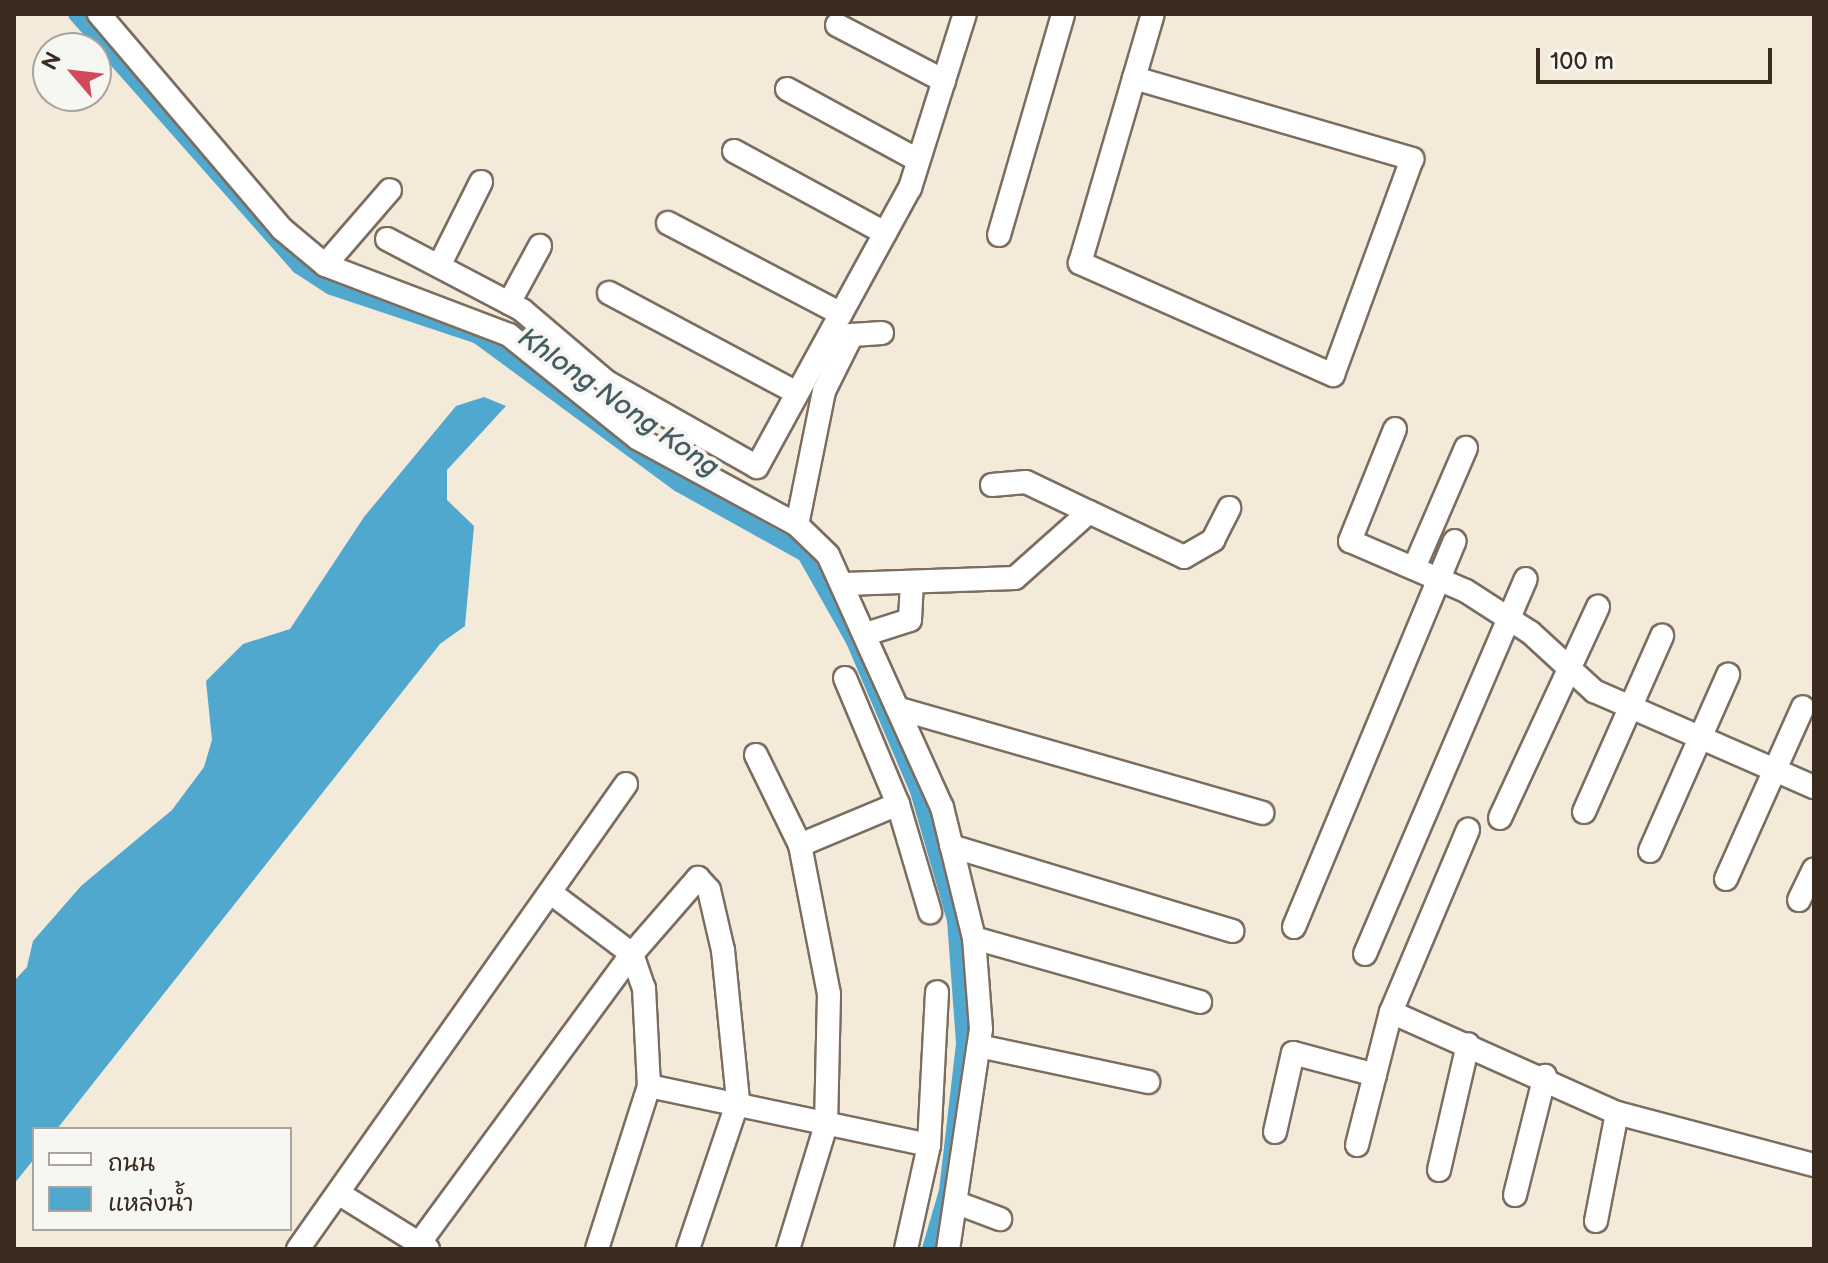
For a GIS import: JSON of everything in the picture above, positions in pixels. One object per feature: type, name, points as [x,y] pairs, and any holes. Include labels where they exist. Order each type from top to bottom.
[{"type":"street","points":[[99,14],[282,229],[325,265],[509,335],[637,438],[797,525],[845,584],[900,709],[951,846],[974,938],[979,1046],[960,1204],[948,1249]]},
{"type":"street","points":[[387,239],[509,303],[607,382],[757,467],[885,233],[918,160],[965,14]]},
{"type":"street","points":[[999,235],[1063,14]]},
{"type":"street","points":[[1134,78],[1412,159],[1333,375],[1080,263],[1134,78],[1153,14]]},
{"type":"street","points":[[837,25],[944,81]]},
{"type":"street","points":[[787,89],[918,160]]},
{"type":"street","points":[[734,151],[885,233]]},
{"type":"street","points":[[439,266],[481,182]]},
{"type":"street","points":[[325,265],[390,190]]},
{"type":"street","points":[[668,223],[841,314]]},
{"type":"street","points":[[509,303],[540,246]]},
{"type":"street","points":[[609,293],[797,393]]},
{"type":"street","points":[[797,525],[824,391],[852,335],[882,333]]},
{"type":"street","points":[[1395,429],[1350,541],[1439,579],[1509,619],[1594,691],[1814,787]]},
{"type":"street","points":[[1414,568],[1466,448]]},
{"type":"street","points":[[992,485],[1026,482],[1184,557],[1213,540],[1229,508]]},
{"type":"street","points":[[845,584],[912,585],[1015,578],[1089,512]]},
{"type":"street","points":[[1294,927],[1455,541]]},
{"type":"street","points":[[1365,954],[1526,579]]},
{"type":"street","points":[[866,634],[910,620],[912,585]]},
{"type":"street","points":[[1500,818],[1598,607]]},
{"type":"street","points":[[1584,812],[1662,636]]},
{"type":"street","points":[[1650,851],[1728,675]]},
{"type":"street","points":[[845,678],[898,804],[930,912]]},
{"type":"street","points":[[1726,879],[1803,707]]},
{"type":"street","points":[[900,709],[1262,813]]},
{"type":"street","points":[[756,755],[800,845],[829,994],[826,1125],[788,1249]]},
{"type":"street","points":[[298,1249],[626,784]]},
{"type":"street","points":[[800,845],[898,804]]},
{"type":"street","points":[[1357,1145],[1391,1012],[1468,830]]},
{"type":"street","points":[[951,846],[1232,931]]},
{"type":"street","points":[[1799,900],[1814,869]]},
{"type":"street","points":[[338,1193],[420,1247],[632,954],[691,879],[705,882],[723,950],[738,1101],[688,1249]]},
{"type":"street","points":[[551,893],[632,954],[644,988],[649,1086],[597,1249]]},
{"type":"street","points":[[974,938],[1200,1002]]},
{"type":"street","points":[[906,1249],[929,1145],[937,992]]},
{"type":"street","points":[[1391,1012],[1545,1076],[1617,1113],[1814,1165]]},
{"type":"street","points":[[1439,1170],[1468,1044]]},
{"type":"street","points":[[979,1046],[1148,1082]]},
{"type":"street","points":[[1275,1132],[1293,1053],[1375,1075]]},
{"type":"street","points":[[1515,1195],[1545,1076]]},
{"type":"street","points":[[649,1086],[738,1101],[826,1125],[929,1145]]},
{"type":"street","points":[[1596,1221],[1617,1113]]},
{"type":"street","points":[[960,1204],[1000,1219]]},
{"type":"water","points":[[484,397],[506,406],[447,470],[447,500],[474,526],[465,626],[440,644],[59,1127],[32,1127],[32,1162],[14,1184],[14,981],[27,967],[33,941],[81,886],[172,810],[204,767],[212,740],[206,681],[243,644],[290,629],[364,517],[456,406]]},
{"type":"waterway","name":"Khlong Nong Kong","points":[[76,14],[299,266],[331,287],[478,336],[679,484],[805,554],[854,641],[918,791],[955,920],[964,1044],[947,1191],[930,1249]]}]
